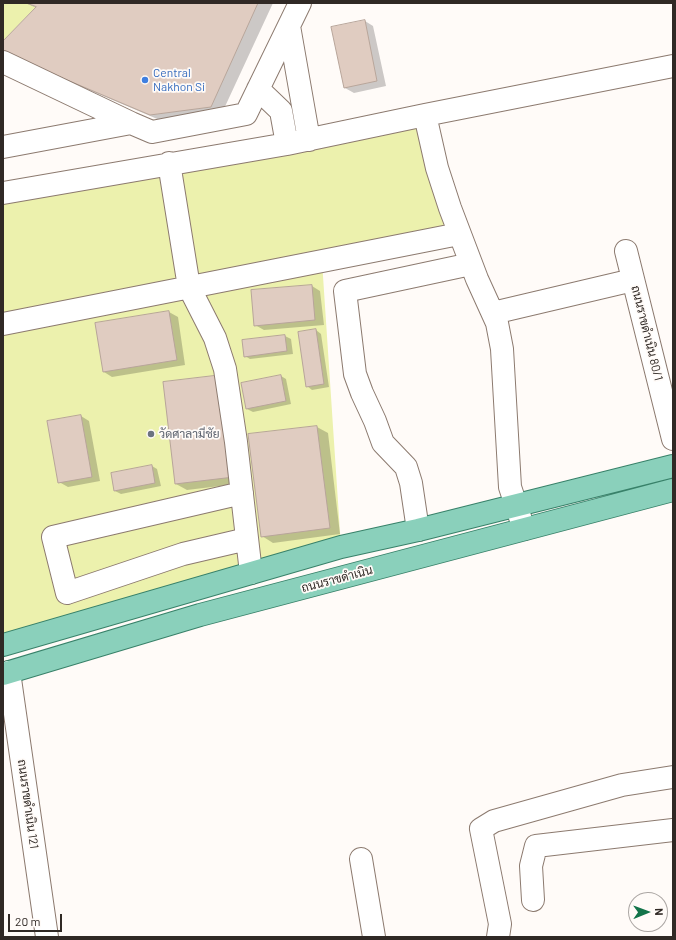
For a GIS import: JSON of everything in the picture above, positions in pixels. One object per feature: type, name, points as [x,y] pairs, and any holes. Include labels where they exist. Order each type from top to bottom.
[{"type":"main road","points":[[3,645],[341,547],[418,530],[673,466]]},
{"type":"main road","name":"ถนนราขดำเนิน","points":[[6,673],[200,615],[673,490]]},
{"type":"street","points":[[3,62],[152,132],[246,114],[300,3]]},
{"type":"street","points":[[289,26],[309,140]]},
{"type":"street","points":[[3,193],[169,163],[309,140],[425,115],[673,66]]},
{"type":"street","points":[[258,89],[281,111],[287,144]]},
{"type":"street","points":[[425,115],[437,168],[459,234],[497,323],[502,349],[509,474],[515,506],[524,529]]},
{"type":"street","points":[[3,147],[131,123]]},
{"type":"street","points":[[169,163],[189,287],[215,338],[225,370],[242,493],[251,573]]},
{"type":"street","points":[[3,324],[459,234]]},
{"type":"street","name":"ถนนราขดำเนิน 80/1","points":[[626,251],[673,439]]},
{"type":"street","points":[[418,530],[411,483],[406,467],[383,443],[355,374],[345,291],[471,264]]},
{"type":"street","points":[[493,313],[633,280]]},
{"type":"street","points":[[242,493],[53,537],[67,593],[183,554],[247,539]]},
{"type":"street","name":"ถนนราขดำเนิน 121","points":[[6,673],[47,937]]},
{"type":"street","points":[[498,937],[500,924],[481,829],[494,820],[622,784],[673,778]]},
{"type":"street","points":[[533,900],[531,866],[536,846],[673,830]]},
{"type":"street","points":[[361,859],[374,937]]},
{"type":"green space","points":[[3,3],[27,3],[36,7],[3,41]]},
{"type":"green space","points":[[425,115],[459,234],[322,261],[341,547],[6,644],[3,630],[3,193]]},
{"type":"building","name":"Central Nakhon Si","points":[[27,3],[258,3],[211,107],[150,115],[3,53],[3,41],[36,7]]},
{"type":"building","points":[[365,20],[377,81],[344,88],[331,27]]},
{"type":"building","points":[[312,285],[315,320],[254,326],[251,290]]},
{"type":"building","points":[[169,311],[177,360],[103,372],[95,323]]},
{"type":"building","points":[[316,329],[324,384],[306,387],[298,332]]},
{"type":"building","points":[[285,335],[287,351],[244,357],[242,340]]},
{"type":"building","points":[[222,375],[234,477],[175,484],[163,382]]},
{"type":"building","points":[[281,375],[286,401],[246,409],[241,383]]},
{"type":"building","points":[[81,415],[92,477],[58,483],[47,421]]},
{"type":"building","points":[[317,426],[330,528],[261,537],[248,434]]},
{"type":"building","points":[[152,465],[155,483],[114,491],[111,473]]},
{"type":"place","name":"Central Nakhon Si","points":[[145,80]]},
{"type":"place","name":"วัดศาลามีชัย","points":[[151,434]]}]
